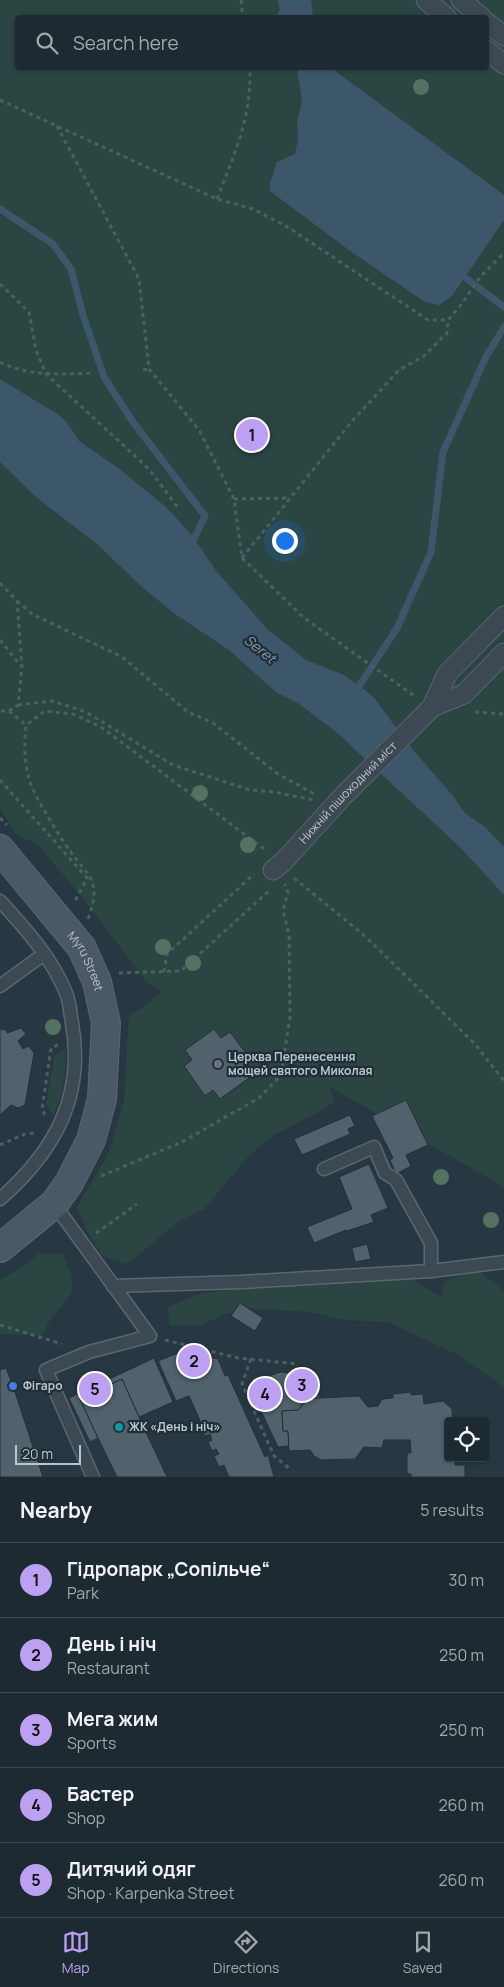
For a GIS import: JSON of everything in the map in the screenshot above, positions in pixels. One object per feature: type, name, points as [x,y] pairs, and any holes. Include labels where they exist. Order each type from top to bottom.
[{"type":"main road","name":"Myru Street","points":[[0,849],[82,948],[97,982],[106,1023],[102,1099],[91,1140],[69,1183],[54,1204],[0,1248]]},
{"type":"street","points":[[426,0],[444,15]]},
{"type":"street","points":[[461,0],[478,15]]},
{"type":"street","points":[[489,24],[504,36]]},
{"type":"street","points":[[489,52],[504,64]]},
{"type":"street","points":[[427,712],[447,674],[504,616]]},
{"type":"street","points":[[427,712],[464,694],[504,653]]},
{"type":"street","name":"Нижній пішоходний міст","points":[[278,866],[339,800],[427,712]]},
{"type":"lane","points":[[0,901],[22,925],[44,954],[66,994],[74,1036],[76,1068],[69,1106],[56,1130],[34,1165],[0,1199]]},
{"type":"lane","points":[[0,986],[44,954]]},
{"type":"lane","points":[[324,1169],[374,1147],[385,1173],[396,1180],[431,1243],[431,1271]]},
{"type":"lane","points":[[54,1204],[150,1336],[89,1352],[46,1370],[93,1477]]},
{"type":"lane","points":[[113,1286],[241,1282],[431,1271],[504,1262]]},
{"type":"path","points":[[241,0],[243,15]]},
{"type":"path","points":[[217,199],[241,137],[251,97],[250,70]]},
{"type":"path","points":[[0,100],[217,199],[253,209],[286,226],[428,320],[448,320]]},
{"type":"path","points":[[57,126],[139,279],[149,369],[199,430],[234,499],[242,558],[304,618],[427,712]]},
{"type":"path","points":[[242,558],[352,420],[399,370],[424,356],[447,333],[448,320],[480,277],[504,254]]},
{"type":"path","points":[[0,284],[29,312],[36,350],[46,374],[149,469],[179,509]]},
{"type":"path","points":[[0,362],[8,366],[46,374],[94,373]]},
{"type":"path","points":[[142,370],[149,369]]},
{"type":"path","points":[[234,499],[290,498]]},
{"type":"path","points":[[0,583],[32,614],[122,657],[188,712],[212,722],[278,774],[339,800]]},
{"type":"path","points":[[17,601],[22,666],[18,705]]},
{"type":"path","points":[[0,640],[22,666]]},
{"type":"path","points":[[0,711],[9,711],[18,705],[52,701],[86,712],[173,765],[250,790],[339,800]]},
{"type":"path","points":[[9,711],[26,725]]},
{"type":"path","points":[[88,919],[94,904],[94,886],[89,872],[70,851],[30,783],[24,747],[26,725],[45,711],[73,714],[101,727],[317,895],[366,937],[475,1044],[504,1081]]},
{"type":"path","points":[[0,780],[87,878],[75,902]]},
{"type":"path","points":[[164,972],[167,954],[253,874],[278,866]]},
{"type":"path","points":[[96,1178],[190,1137],[259,1098],[281,1074],[290,1017],[290,1002],[289,936],[283,911],[288,892],[278,866]]},
{"type":"path","points":[[118,973],[181,971],[270,890]]},
{"type":"path","points":[[0,1145],[26,1134],[56,1130],[42,1109],[51,1048],[74,1036]]},
{"type":"path","points":[[82,1243],[137,1204]]},
{"type":"path","points":[[0,1326],[89,1352]]},
{"type":"path","points":[[150,1336],[208,1352],[298,1364]]},
{"type":"path","points":[[251,1359],[242,1384],[274,1456],[290,1469]]},
{"type":"green space","points":[[0,0],[504,0],[504,1187],[330,1087],[334,1101],[324,1109],[269,1138],[247,1158],[204,1209],[179,1221],[128,1264],[104,1257],[86,1230],[77,1207],[109,1152],[124,1100],[129,1015],[142,1008],[162,991],[147,982],[78,892],[38,845],[17,835],[0,808]]},
{"type":"green space","points":[[66,1049],[62,1091],[53,1115],[46,1104],[55,1054]]},
{"type":"green space","points":[[62,1253],[72,1281],[71,1290],[68,1298],[49,1322],[42,1335],[0,1334],[0,1280],[20,1269],[38,1254]]},
{"type":"green space","points":[[475,1269],[497,1284],[504,1292],[504,1387],[458,1355],[388,1322],[346,1320],[309,1312],[248,1308],[223,1315],[202,1325],[169,1325],[168,1307],[202,1293],[246,1288],[269,1282],[373,1281],[409,1278],[442,1297],[444,1282]]},
{"type":"water","points":[[277,0],[311,0],[313,15],[277,15],[280,9]]},
{"type":"water","points":[[297,70],[334,70],[504,195],[504,220],[452,296],[439,305],[425,302],[353,253],[270,191],[270,183],[277,162],[295,154],[298,139],[297,122],[302,102]]},
{"type":"water","name":"Seret","points":[[0,379],[59,415],[66,421],[79,441],[118,468],[166,507],[191,534],[217,572],[268,630],[306,660],[344,675],[365,690],[375,699],[397,729],[365,759],[340,735],[299,704],[276,692],[229,650],[175,614],[142,587],[97,544],[36,497],[0,462]]},
{"type":"water","points":[[407,743],[453,796],[465,813],[485,827],[504,847],[504,895],[461,848],[380,773]]},
{"type":"building","points":[[21,1028],[26,1034],[18,1041],[23,1049],[29,1046],[34,1053],[25,1105],[18,1108],[11,1105],[0,1115],[0,1029],[6,1030],[7,1033]]},
{"type":"building","name":"Церква Перенесення мощей святого Миколая","points":[[214,1029],[221,1038],[230,1032],[252,1061],[242,1068],[249,1078],[220,1099],[213,1090],[205,1096],[184,1066],[192,1060],[185,1050]]},
{"type":"building","points":[[406,1100],[428,1145],[406,1155],[411,1166],[396,1174],[390,1160],[393,1158],[372,1116]]},
{"type":"building","points":[[350,1115],[355,1126],[348,1129],[350,1134],[302,1155],[294,1139]]},
{"type":"building","points":[[369,1164],[388,1208],[371,1215],[374,1222],[346,1230],[314,1243],[307,1227],[352,1209],[339,1177]]},
{"type":"building","points":[[367,1244],[371,1259],[355,1262],[352,1248]]},
{"type":"building","points":[[240,1303],[263,1318],[255,1331],[231,1316]]},
{"type":"building","points":[[183,1351],[218,1359],[225,1376],[228,1375],[265,1457],[268,1455],[274,1477],[229,1477],[224,1465],[219,1467],[214,1456],[219,1454],[216,1449],[212,1451],[208,1442],[212,1440],[210,1434],[205,1436],[200,1425],[205,1423],[201,1423],[189,1396],[176,1401],[158,1361]]},
{"type":"building","points":[[154,1358],[173,1402],[139,1417],[122,1379],[80,1399],[98,1438],[90,1442],[69,1398]]},
{"type":"building","points":[[6,1368],[43,1477],[0,1477],[0,1370]]},
{"type":"building","points":[[281,1372],[300,1374],[321,1398],[308,1399],[298,1410],[282,1411],[283,1431],[288,1431],[289,1446],[278,1447],[251,1390],[255,1380]]},
{"type":"building","name":"ЖК «День і ніч»","points":[[122,1379],[167,1477],[117,1477],[80,1399]]},
{"type":"building","points":[[411,1392],[411,1395],[423,1394],[424,1404],[443,1401],[452,1409],[453,1417],[444,1417],[444,1462],[455,1462],[455,1465],[465,1465],[465,1477],[411,1477],[411,1474],[407,1474],[407,1453],[411,1453],[410,1440],[384,1440],[382,1448],[364,1447],[355,1459],[321,1460],[314,1456],[310,1450],[289,1451],[288,1431],[283,1431],[282,1411],[298,1410],[308,1399],[359,1396],[368,1407],[378,1406],[382,1399],[393,1398],[393,1394]]},
{"type":"waterway","points":[[0,209],[53,244],[71,269],[83,315],[104,377],[133,422],[205,516],[191,545]]},
{"type":"waterway","points":[[466,278],[504,307]]},
{"type":"waterway","points":[[354,694],[397,628],[431,552],[443,452],[486,357],[504,327]]},
{"type":"place","name":"Гідропарк „Сопільче“","points":[[252,435]]},
{"type":"place","name":"Церква Перенесення мощей святого Миколая","points":[[218,1064]]},
{"type":"place","name":"День і ніч","points":[[194,1361]]},
{"type":"place","name":"Мега жим","points":[[302,1385]]},
{"type":"place","name":"Фігаро","points":[[13,1386]]},
{"type":"place","name":"Дитячий одяг","points":[[95,1389]]},
{"type":"place","name":"Бастер","points":[[265,1394]]},
{"type":"place","name":"ЖК «День і ніч»","points":[[119,1427]]}]
